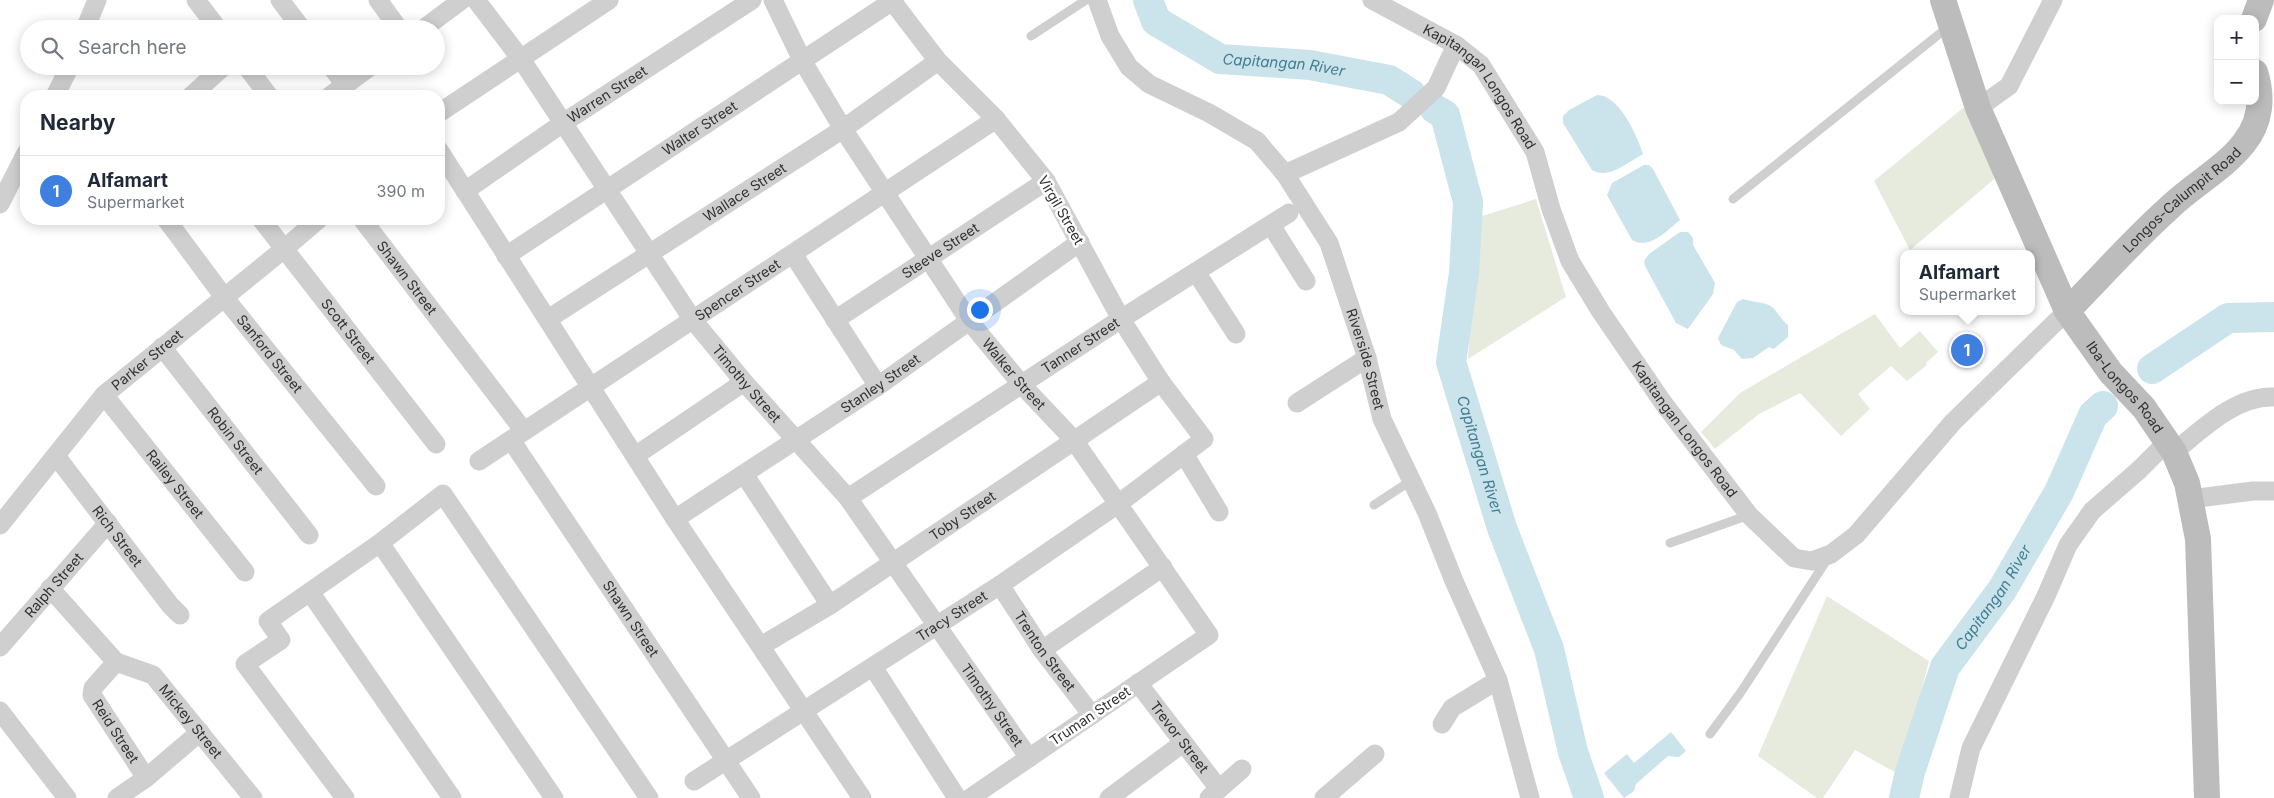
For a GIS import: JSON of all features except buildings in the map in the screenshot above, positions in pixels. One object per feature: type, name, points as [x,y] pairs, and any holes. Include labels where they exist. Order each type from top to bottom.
[{"type":"street","points":[[89,20],[97,0]]},
{"type":"street","points":[[196,0],[211,20]]},
{"type":"street","points":[[280,0],[295,20]]},
{"type":"street","points":[[378,0],[392,20]]},
{"type":"street","points":[[435,20],[462,0]]},
{"type":"street","name":"Timothy Street","points":[[476,0],[521,59],[651,254],[692,320],[744,382],[848,498],[1030,758]]},
{"type":"street","points":[[445,109],[609,0]]},
{"type":"street","name":"Warren Street","points":[[465,191],[563,123],[752,0]]},
{"type":"street","name":"Walker Street","points":[[773,0],[802,60],[843,129],[970,322],[1022,385],[1073,439],[1210,635]]},
{"type":"street","name":"Riverside Street","points":[[1097,0],[1110,36],[1129,67],[1149,84],[1209,113],[1257,141],[1285,174],[1329,243],[1367,358],[1382,419],[1428,513],[1454,581],[1498,680],[1530,798]]},
{"type":"street","name":"Kapitangan Longos Road","points":[[1372,0],[1456,45],[1481,65],[1536,152],[1552,210],[1570,261],[1601,312],[1664,404],[1749,515],[1794,558],[1812,562],[1831,554],[1856,535],[1952,422],[2067,311]]},
{"type":"street","points":[[1978,108],[2008,86],[2053,0]]},
{"type":"street","name":"Walter Street","points":[[506,256],[893,1]]},
{"type":"street","name":"Virgil Street","points":[[893,1],[938,61],[996,119],[1046,181],[1121,319],[1161,382],[1204,440]]},
{"type":"street","name":"Iba-Longos Road","points":[[1947,12],[1978,108],[2067,311],[2111,373],[2144,408],[2170,447],[2190,499],[2198,539],[2207,798]]},
{"type":"street","points":[[1285,174],[1399,122],[1436,88],[1456,45]]},
{"type":"street","name":"Wallace Street","points":[[548,319],[843,129],[938,61]]},
{"type":"street","points":[[58,90],[66,75]]},
{"type":"street","points":[[198,90],[214,75]]},
{"type":"street","points":[[253,75],[264,90]]},
{"type":"street","points":[[333,75],[337,90]]},
{"type":"street","points":[[338,90],[359,75]]},
{"type":"street","name":"Longos-Calumpit Road","points":[[2067,311],[2169,207],[2208,176],[2244,143],[2264,111],[2259,83]]},
{"type":"street","name":"Spencer Street","points":[[479,461],[996,119]]},
{"type":"street","points":[[445,159],[675,519],[862,798]]},
{"type":"street","points":[[0,204],[20,165]]},
{"type":"street","name":"Steeve Street","points":[[835,320],[1046,181]]},
{"type":"street","name":"Tanner Street","points":[[848,498],[1121,319],[1289,213]]},
{"type":"street","name":"Sanford Street","points":[[170,225],[224,297],[376,486]]},
{"type":"street","name":"Scott Street","points":[[266,225],[436,444]]},
{"type":"street","name":"Parker Street","points":[[0,525],[104,395],[311,225]]},
{"type":"street","name":"Shawn Street","points":[[366,225],[518,436],[751,798]]},
{"type":"street","points":[[1270,225],[1306,281]]},
{"type":"street","name":"Stanley Street","points":[[675,519],[878,386],[1080,242]]},
{"type":"street","points":[[793,254],[878,386]]},
{"type":"street","points":[[1196,272],[1236,334]]},
{"type":"street","name":"Robin Street","points":[[162,347],[309,535]]},
{"type":"street","points":[[1297,403],[1367,358]]},
{"type":"street","points":[[636,456],[744,382]]},
{"type":"street","name":"Toby Street","points":[[761,646],[830,605],[1073,439],[1161,382]]},
{"type":"street","name":"Railey Street","points":[[104,395],[245,572]]},
{"type":"street","points":[[1959,798],[1971,748],[2046,596],[2068,545],[2092,511],[2139,470],[2170,447],[2222,414],[2242,404],[2274,397]]},
{"type":"street","name":"Tracy Street","points":[[694,781],[804,712],[936,624],[1000,585],[1118,504],[1204,440]]},
{"type":"street","points":[[1184,454],[1219,512]]},
{"type":"street","name":"Rich Street","points":[[56,456],[170,605],[180,615]]},
{"type":"street","points":[[744,474],[830,605]]},
{"type":"street","points":[[2190,499],[2254,492],[2274,492]]},
{"type":"street","points":[[346,798],[245,664],[281,640],[268,621],[380,543],[443,494],[649,798]]},
{"type":"street","name":"Ralph Street","points":[[0,648],[108,523]]},
{"type":"street","points":[[380,543],[553,798]]},
{"type":"street","points":[[1042,650],[1162,567]]},
{"type":"street","name":"Trenton Street","points":[[1000,585],[1042,650],[1092,715]]},
{"type":"street","points":[[50,588],[116,662]]},
{"type":"street","points":[[310,592],[452,798]]},
{"type":"street","name":"Truman Street","points":[[970,798],[1210,635]]},
{"type":"street","name":"Mickey Street","points":[[116,662],[152,675],[253,798]]},
{"type":"street","name":"Reid Street","points":[[116,662],[93,688],[92,695],[146,778]]},
{"type":"street","points":[[873,667],[957,798]]},
{"type":"street","points":[[1442,724],[1452,708],[1498,680]]},
{"type":"street","name":"Trevor Street","points":[[1138,684],[1183,743],[1214,794]]},
{"type":"street","points":[[0,712],[67,798]]},
{"type":"street","points":[[117,798],[146,778],[200,732]]},
{"type":"street","points":[[1108,798],[1183,743]]},
{"type":"street","points":[[1324,798],[1375,754]]},
{"type":"street","points":[[1214,794],[1242,769]]},
{"type":"lane","points":[[1032,36],[1086,0]]},
{"type":"lane","points":[[1733,198],[1947,12]]},
{"type":"lane","points":[[1374,505],[1412,479]]},
{"type":"lane","points":[[1670,543],[1749,515]]},
{"type":"lane","points":[[1710,734],[1741,692],[1831,554]]},
{"type":"shaded area","points":[[1969,103],[1999,175],[1910,250],[1874,181]]},
{"type":"shaded area","points":[[1536,199],[1566,297],[1468,359],[1476,218]]},
{"type":"shaded area","points":[[1875,314],[1900,348],[1920,331],[1938,352],[1926,363],[1927,365],[1907,381],[1891,366],[1858,394],[1870,409],[1841,436],[1800,393],[1759,414],[1715,449],[1701,432],[1740,393]]},
{"type":"shaded area","points":[[1827,596],[1929,661],[1900,775],[1855,750],[1823,798],[1817,798],[1758,756]]},
{"type":"water","points":[[1597,95],[1605,97],[1620,109],[1632,127],[1643,154],[1618,169],[1605,173],[1598,173],[1592,170],[1563,123],[1563,116],[1569,110]]},
{"type":"water","points":[[1644,165],[1649,165],[1653,169],[1680,220],[1658,238],[1645,243],[1632,240],[1607,195],[1612,183]]},
{"type":"water","points":[[1680,232],[1688,232],[1693,238],[1693,245],[1715,283],[1713,294],[1688,329],[1676,323],[1644,261],[1649,254]]},
{"type":"water","points":[[1743,299],[1772,307],[1788,325],[1788,337],[1774,349],[1769,347],[1753,358],[1742,359],[1734,350],[1721,345],[1718,338],[1737,302]]},
{"type":"water","points":[[1671,732],[1686,751],[1679,757],[1668,756],[1636,784],[1634,791],[1624,798],[1604,773],[1627,754],[1634,763]]},
{"type":"waterway","name":"Capitangan River","points":[[1148,0],[1156,21],[1220,59],[1310,65],[1389,80],[1411,94]]},
{"type":"waterway","name":"Capitangan River","points":[[1435,109],[1445,115],[1468,202],[1464,273],[1451,362],[1502,528],[1549,649],[1573,752],[1589,798]]},
{"type":"waterway","name":"Capitangan River","points":[[2152,369],[2228,318],[2274,317]]},
{"type":"waterway","name":"Capitangan River","points":[[1904,798],[1910,772],[1945,667],[2002,590],[2059,492],[2093,415],[2103,406]]},
{"type":"place","name":"Alfamart","points":[[1967,350]]}]
